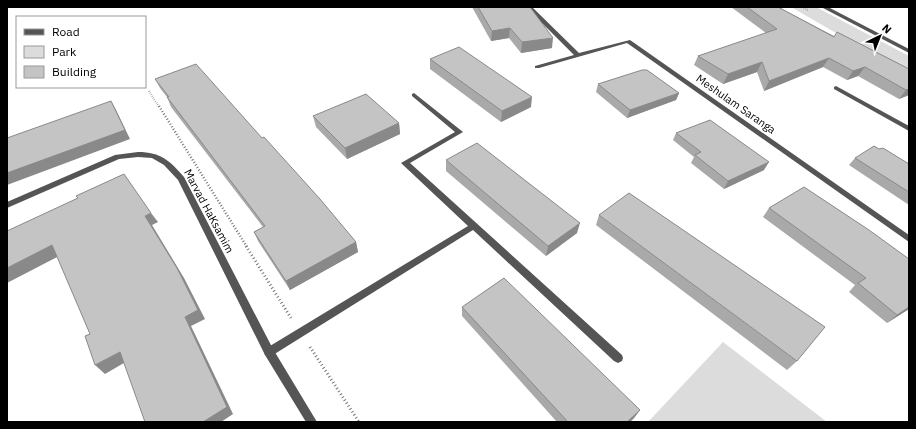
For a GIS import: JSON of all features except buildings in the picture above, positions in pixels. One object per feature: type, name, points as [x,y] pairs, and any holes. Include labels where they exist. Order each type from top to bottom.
[{"type":"street","points":[[529,7],[577,55]]},
{"type":"street","points":[[824,7],[909,51]]},
{"type":"street","name":"Meshulam Saranga","points":[[537,67],[628,41],[909,239]]},
{"type":"street","points":[[836,88],[909,129]]},
{"type":"street","points":[[414,95],[460,132],[405,163],[618,358]]},
{"type":"street","name":"Marvad HaKsamim","points":[[7,205],[118,157],[148,154],[158,157],[171,166],[181,179],[269,352],[312,422]]},
{"type":"street","points":[[269,352],[474,226]]},
{"type":"path","points":[[148,91],[359,422]]},
{"type":"green space","points":[[791,7],[816,7],[909,56],[909,71],[843,37]]},
{"type":"green space","points":[[723,342],[827,422],[648,422]]}]
